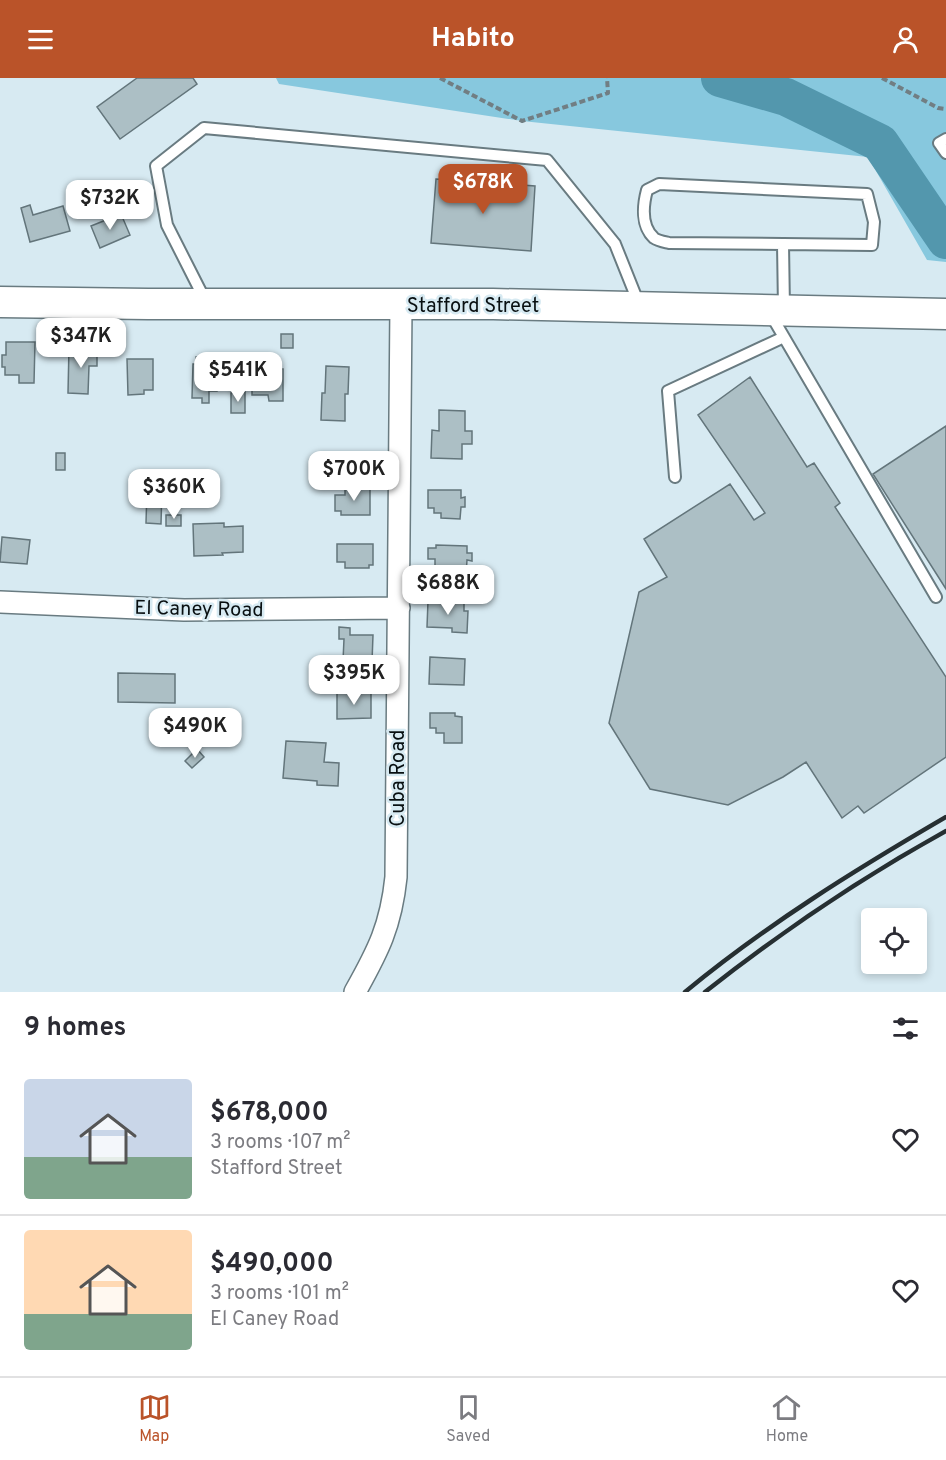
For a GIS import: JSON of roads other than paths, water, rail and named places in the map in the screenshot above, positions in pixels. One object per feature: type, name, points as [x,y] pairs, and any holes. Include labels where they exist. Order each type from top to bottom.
[{"type":"main road","name":"Stafford Street","points":[[0,302],[640,307],[779,319],[946,314]]},
{"type":"street","name":"Cuba Road","points":[[355,992],[385,935],[394,899],[396,878],[400,304]]},
{"type":"street","name":"El Caney Road","points":[[0,603],[184,610],[399,608]]},
{"type":"lane","points":[[207,304],[167,225],[156,166],[204,128],[547,160],[615,244],[640,307]]},
{"type":"lane","points":[[946,139],[939,143],[946,153]]},
{"type":"lane","points":[[659,184],[867,194],[874,222],[872,245],[783,244],[669,243],[655,238],[645,222],[643,205],[647,190],[659,184]]},
{"type":"lane","points":[[783,244],[779,319],[936,597]]},
{"type":"lane","points":[[675,477],[668,391],[779,319]]},
{"type":"waterway","points":[[720,78],[786,97],[880,143],[946,240]]},
{"type":"railway","points":[[685,992],[779,921],[878,857],[946,817]]},
{"type":"railway","points":[[705,992],[822,907],[946,831]]}]
